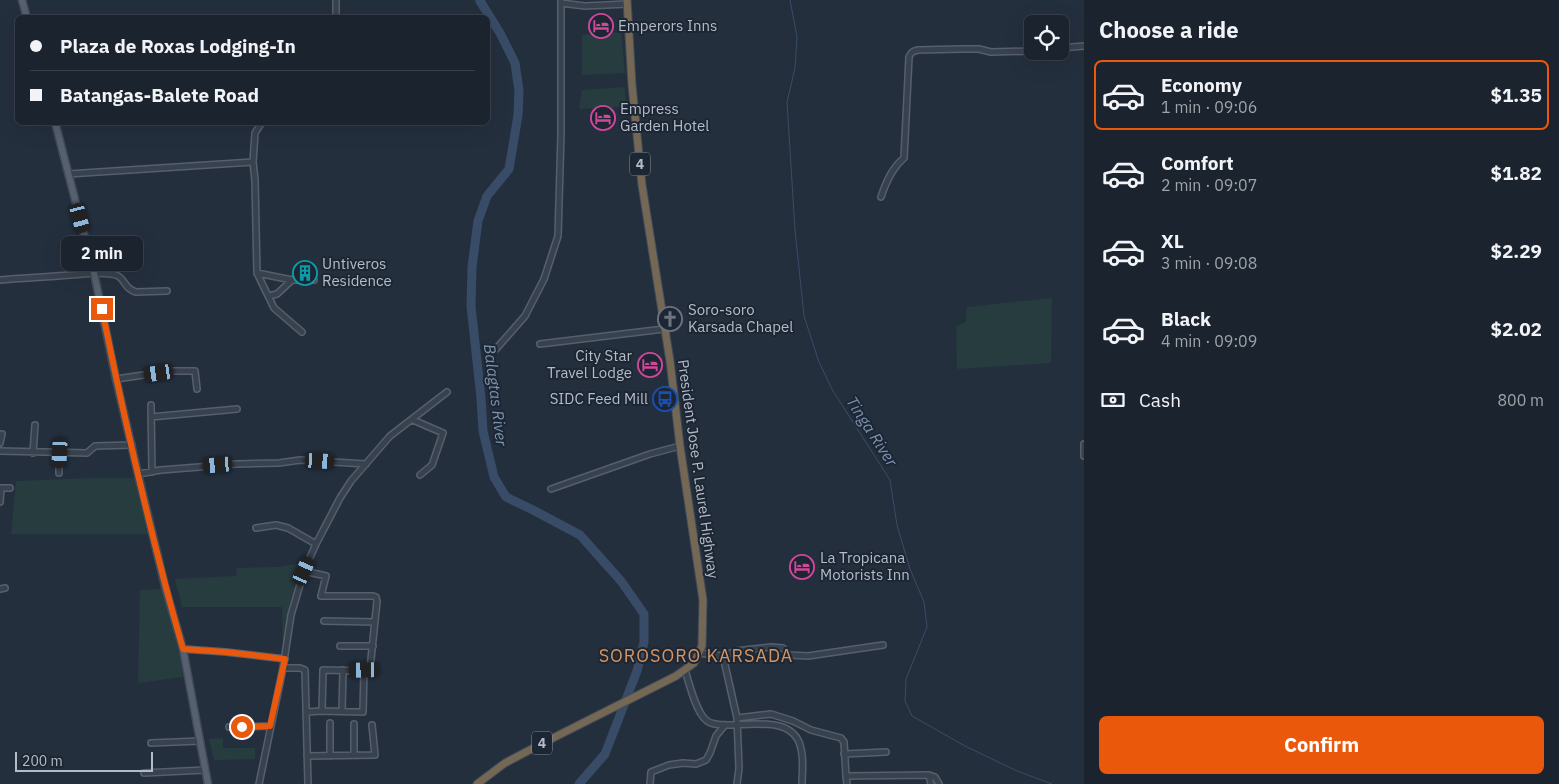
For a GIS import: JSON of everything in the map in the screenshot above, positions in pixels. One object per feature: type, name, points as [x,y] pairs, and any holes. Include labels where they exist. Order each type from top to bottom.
[{"type":"highway","name":"President Jose P. Laurel Highway","points":[[627,2],[638,152],[703,600],[703,636],[700,654]]},
{"type":"highway","name":"4","points":[[477,784],[505,763],[685,670],[694,663],[700,654]]},
{"type":"main road","points":[[22,0],[26,15]]},
{"type":"main road","points":[[56,125],[94,273],[116,379],[166,590],[183,649],[208,784]]},
{"type":"street","points":[[336,0],[336,15]]},
{"type":"street","points":[[496,349],[525,316],[544,279],[558,236],[561,134],[561,2],[585,6],[627,2]]},
{"type":"street","points":[[1069,47],[1084,46]]},
{"type":"street","points":[[881,197],[888,178],[898,162],[904,158],[910,54],[918,50],[1024,51]]},
{"type":"street","points":[[260,125],[255,133],[253,162],[257,273],[274,308],[302,332]]},
{"type":"street","points":[[68,174],[253,162]]},
{"type":"street","points":[[0,280],[94,273],[120,276],[129,290],[136,292],[167,290]]},
{"type":"street","points":[[257,273],[292,280],[314,280]]},
{"type":"street","points":[[269,296],[277,294],[292,280]]},
{"type":"street","points":[[540,344],[664,329]]},
{"type":"street","points":[[116,379],[171,371],[195,371],[197,390]]},
{"type":"street","points":[[259,784],[285,659],[291,615],[304,571],[316,544],[351,481],[390,436],[447,392]]},
{"type":"street","points":[[151,405],[152,472]]},
{"type":"street","points":[[151,417],[237,409]]},
{"type":"street","points":[[413,420],[443,433],[432,465],[420,475]]},
{"type":"street","points":[[33,453],[35,425]]},
{"type":"street","points":[[0,443],[2,434]]},
{"type":"street","points":[[1084,444],[1084,456]]},
{"type":"street","points":[[0,452],[87,453],[95,446],[132,445]]},
{"type":"street","points":[[550,489],[650,454],[680,446]]},
{"type":"street","points":[[59,473],[60,453]]},
{"type":"street","points":[[138,474],[161,470],[300,460],[366,464]]},
{"type":"street","points":[[0,502],[0,488],[10,488]]},
{"type":"street","points":[[256,528],[276,525],[288,528],[316,544]]},
{"type":"street","points":[[304,571],[326,576],[320,594],[323,598],[372,596],[376,597],[377,601],[370,669],[324,670],[322,711]]},
{"type":"street","points":[[324,621],[375,622]]},
{"type":"street","points":[[700,654],[723,656],[736,651],[771,647],[783,648],[789,655],[808,656],[883,645]]},
{"type":"street","points":[[340,646],[373,646]]},
{"type":"street","points":[[183,649],[285,659]]},
{"type":"street","points":[[723,656],[737,718],[739,768],[736,784]]},
{"type":"street","points":[[283,668],[300,668],[305,670],[308,784]]},
{"type":"street","points":[[342,711],[343,670]]},
{"type":"street","points":[[306,712],[363,712],[364,670]]},
{"type":"street","points":[[685,670],[700,712],[706,720],[712,723],[725,724],[774,724],[788,729],[794,734],[801,748],[802,784]]},
{"type":"street","points":[[737,718],[771,714],[793,721],[811,730],[841,738],[844,742],[846,784]]},
{"type":"street","points":[[330,723],[330,756]]},
{"type":"street","points":[[354,724],[354,755]]},
{"type":"street","points":[[307,756],[374,754],[372,724]]},
{"type":"street","points":[[650,784],[651,772],[669,765],[696,764],[706,760],[716,736],[725,724]]},
{"type":"street","points":[[229,727],[270,726]]},
{"type":"street","points":[[151,743],[200,741]]},
{"type":"street","points":[[844,754],[886,752]]},
{"type":"street","points":[[144,772],[206,770]]},
{"type":"street","points":[[846,776],[928,776],[935,777],[939,784]]},
{"type":"street","points":[[928,776],[931,784]]},
{"type":"green space","points":[[621,32],[625,73],[582,75],[582,35]]},
{"type":"green space","points":[[625,87],[626,107],[579,109],[582,90]]},
{"type":"green space","points":[[1052,298],[1051,363],[957,369],[956,326],[966,322],[967,307]]},
{"type":"green space","points":[[135,478],[149,534],[11,534],[16,481]]},
{"type":"green space","points":[[304,563],[294,598],[283,656],[282,607],[182,607],[175,579],[236,576],[237,568],[278,567]]},
{"type":"green space","points":[[162,589],[179,651],[183,677],[138,683],[140,590]]},
{"type":"green space","points":[[223,738],[223,748],[255,748],[255,759],[214,760],[209,739]]},
{"type":"waterway","name":"Balagtas River","points":[[481,0],[489,15]]},
{"type":"waterway","name":"Tinga River","points":[[790,0],[797,37],[795,68],[787,102],[795,230],[804,316],[819,362],[833,391],[890,480],[897,525],[910,569],[924,602],[927,627],[906,679],[905,701],[912,716],[965,746],[1017,771],[1052,784]]},
{"type":"waterway","name":"Balagtas River","points":[[490,17],[515,63],[519,91],[518,115],[509,169],[487,196],[478,221],[472,267],[471,306],[483,431],[494,477],[506,497],[580,535],[621,581],[644,614],[644,642],[637,671],[605,754],[579,784]]},
{"type":"place","name":"Emperors Inns","points":[[601,26]]},
{"type":"place","name":"Empress Garden Hotel","points":[[603,118]]},
{"type":"place","name":"Untiveros Residence","points":[[305,273]]},
{"type":"place","name":"Soro-soro Karsada Chapel","points":[[670,319]]},
{"type":"place","name":"City Star Travel Lodge","points":[[650,365]]},
{"type":"place","name":"SIDC Feed Mill","points":[[665,399]]},
{"type":"place","name":"La Tropicana Motorists Inn","points":[[802,567]]},
{"type":"district","name":"SOROSORO KARSADA","points":[[696,656]]},
{"type":"route","points":[[102,309],[138,474],[166,590],[183,649],[285,659],[270,726],[242,727]]}]
